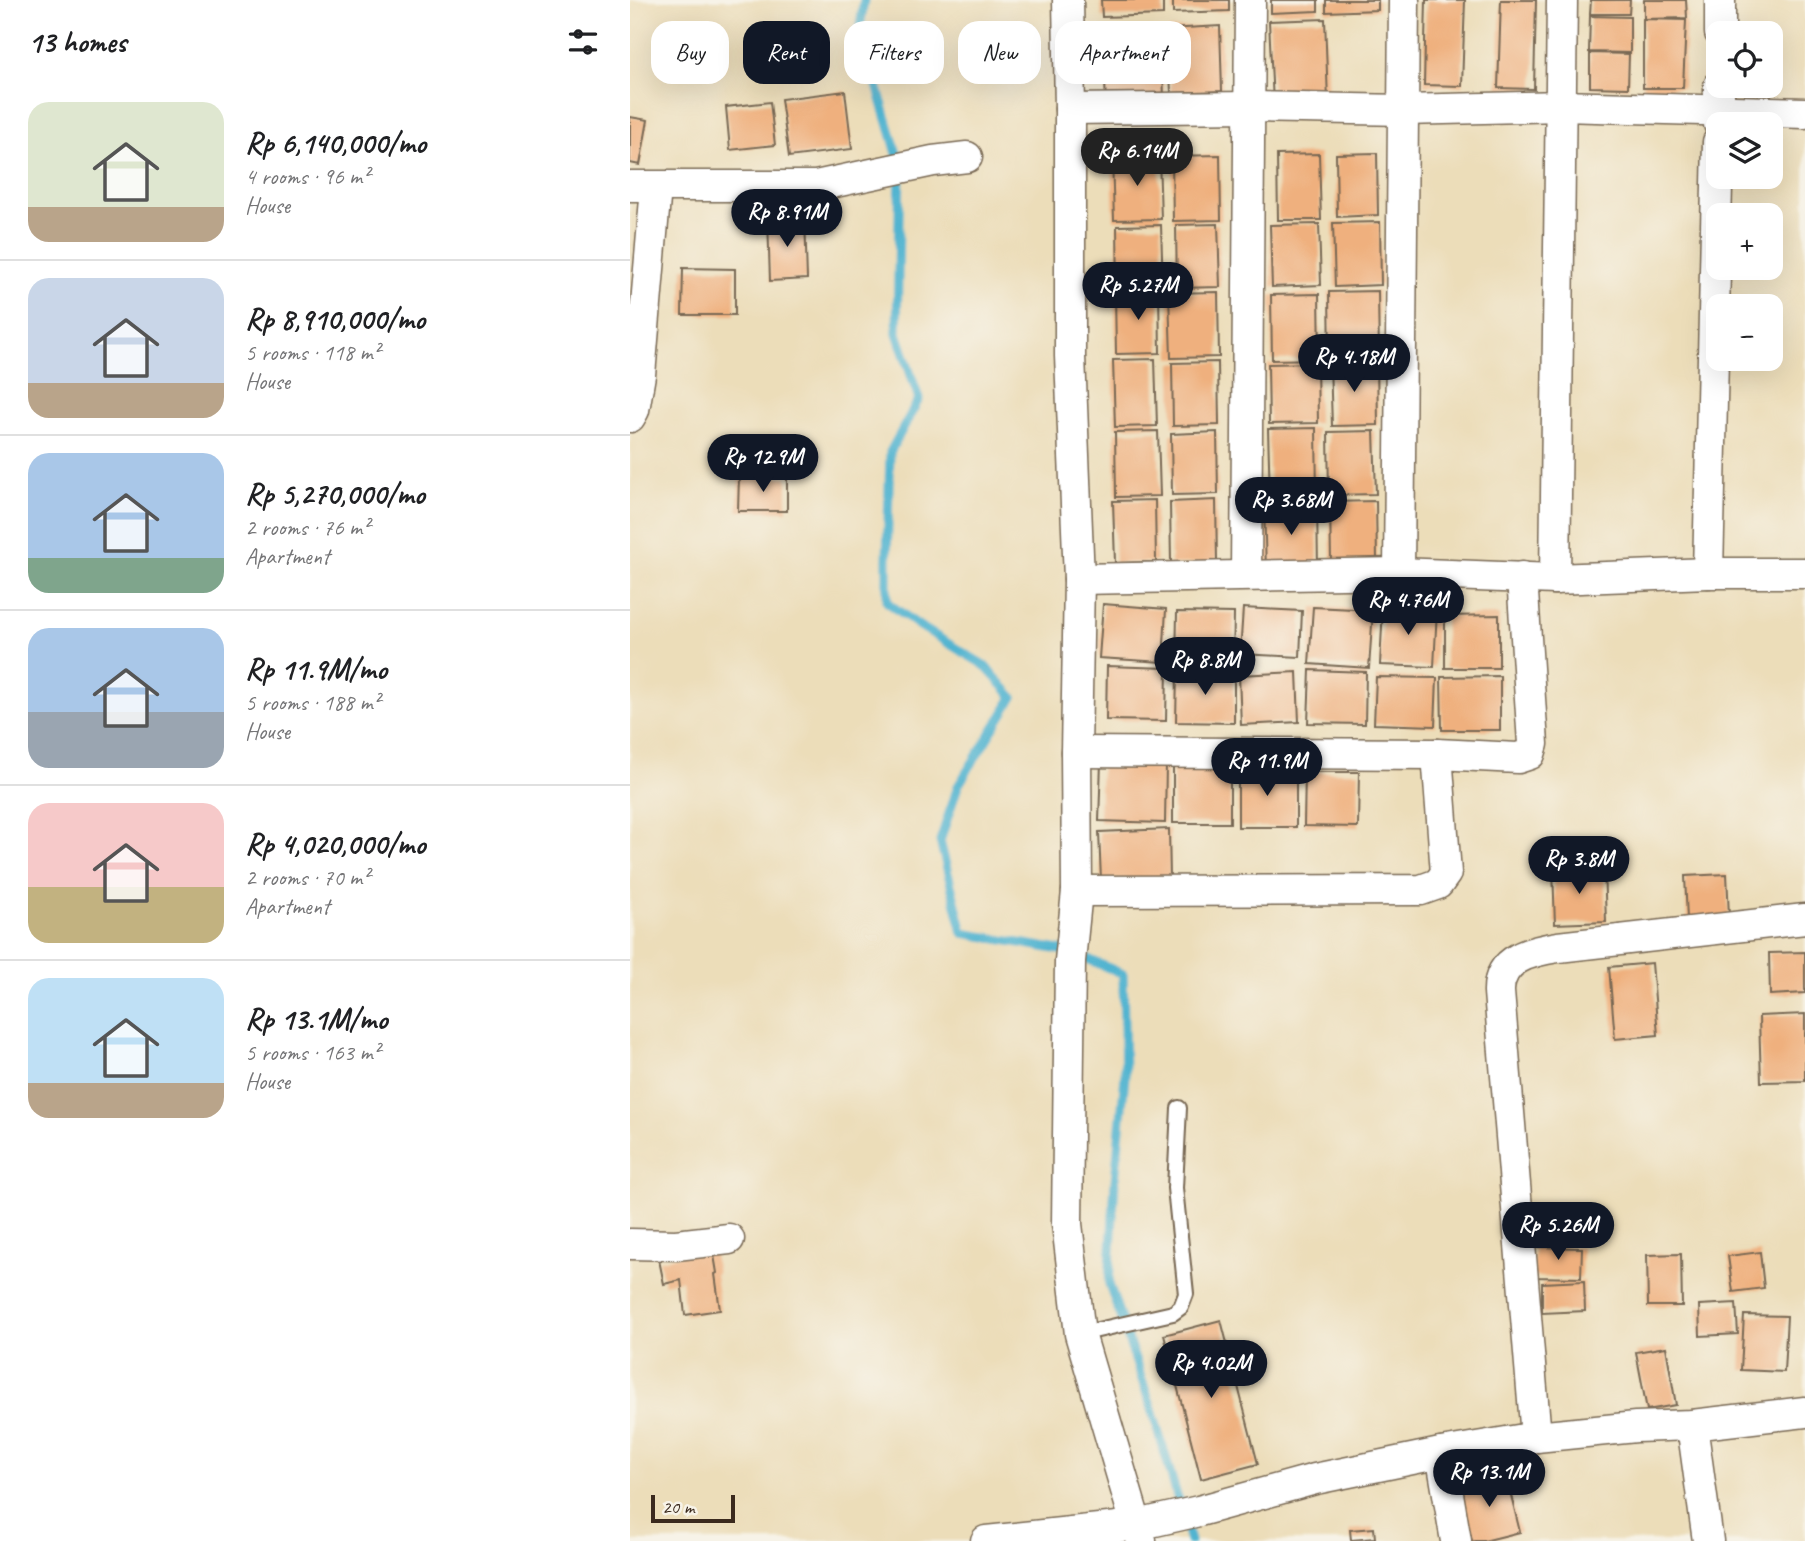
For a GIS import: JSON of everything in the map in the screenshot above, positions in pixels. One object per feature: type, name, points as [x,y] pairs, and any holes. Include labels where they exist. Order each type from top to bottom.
[{"type":"street","points":[[1068,0],[1070,356],[1079,579],[1077,891],[1072,949],[1067,1224],[1089,1332],[1146,1529]]},
{"type":"street","points":[[1247,575],[1250,0]]},
{"type":"street","points":[[1399,573],[1404,0]]},
{"type":"street","points":[[1555,579],[1562,0]]},
{"type":"street","points":[[1720,0],[1720,21]]},
{"type":"street","points":[[1070,109],[1250,107],[1404,110],[1561,106],[1719,107],[1805,113]]},
{"type":"street","points":[[630,417],[634,410],[640,375],[643,186],[816,186],[933,161],[967,157]]},
{"type":"street","points":[[1708,573],[1717,189]]},
{"type":"street","points":[[1079,579],[1399,573],[1555,579],[1708,573],[1805,573]]},
{"type":"street","points":[[1076,752],[1437,754],[1518,758],[1530,754],[1533,744],[1522,577]]},
{"type":"street","points":[[1077,891],[1421,890],[1438,884],[1446,873],[1437,754]]},
{"type":"street","points":[[1536,1437],[1499,982],[1503,971],[1516,959],[1532,951],[1805,919]]},
{"type":"street","points":[[630,1244],[676,1245],[729,1240]]},
{"type":"street","points":[[986,1541],[1146,1529],[1199,1511],[1315,1479],[1536,1437],[1636,1427],[1692,1425],[1805,1412]]},
{"type":"street","points":[[1692,1425],[1708,1541]]},
{"type":"street","points":[[1441,1453],[1456,1541]]},
{"type":"lane","points":[[1089,1332],[1153,1318],[1181,1307],[1186,1294],[1175,1188],[1179,1108]]},
{"type":"building","points":[[1101,0],[1163,0],[1163,15],[1102,17]]},
{"type":"building","points":[[1173,0],[1229,0],[1229,11],[1173,13]]},
{"type":"building","points":[[1271,0],[1318,0],[1318,11],[1271,13]]},
{"type":"building","points":[[1326,0],[1378,0],[1378,10],[1326,12]]},
{"type":"building","points":[[1426,0],[1465,0],[1462,86],[1424,85]]},
{"type":"building","points":[[1501,0],[1536,0],[1534,89],[1498,88]]},
{"type":"building","points":[[1591,0],[1630,0],[1629,14],[1590,14]]},
{"type":"building","points":[[1644,0],[1686,0],[1687,18],[1644,19]]},
{"type":"building","points":[[1590,16],[1630,17],[1630,53],[1589,52]]},
{"type":"building","points":[[1325,19],[1328,101],[1273,103],[1269,21]]},
{"type":"building","points":[[1643,19],[1686,20],[1683,88],[1643,88]]},
{"type":"building","points":[[1220,26],[1222,91],[1171,93],[1171,84],[1191,84],[1191,28]]},
{"type":"building","points":[[1590,53],[1629,54],[1628,88],[1590,87]]},
{"type":"building","points":[[1105,84],[1164,84],[1164,101],[1106,104]]},
{"type":"building","points":[[845,91],[852,149],[789,157],[781,99]]},
{"type":"building","points":[[770,102],[775,145],[730,150],[726,107]]},
{"type":"building","points":[[630,117],[648,120],[640,165],[630,163]]},
{"type":"building","points":[[1377,153],[1378,215],[1337,217],[1336,154]]},
{"type":"building","points":[[1319,154],[1321,220],[1278,220],[1277,155]]},
{"type":"building","points":[[1220,155],[1221,220],[1173,221],[1172,156]]},
{"type":"building","points":[[1159,156],[1161,219],[1114,220],[1112,157]]},
{"type":"building","points":[[805,217],[807,279],[770,281],[768,218]]},
{"type":"building","points":[[1380,222],[1381,285],[1335,287],[1333,223]]},
{"type":"building","points":[[1218,224],[1220,287],[1177,288],[1176,225]]},
{"type":"building","points":[[1319,224],[1321,285],[1272,287],[1270,225]]},
{"type":"building","points":[[1161,225],[1163,289],[1118,290],[1117,226]]},
{"type":"building","points":[[683,268],[735,269],[735,315],[682,315]]},
{"type":"building","points":[[1159,291],[1160,353],[1116,354],[1115,292]]},
{"type":"building","points":[[1378,291],[1379,358],[1330,359],[1329,292]]},
{"type":"building","points":[[1218,292],[1219,357],[1171,358],[1169,293]]},
{"type":"building","points":[[1319,294],[1320,359],[1272,360],[1271,295]]},
{"type":"building","points":[[1155,359],[1157,426],[1115,427],[1113,360]]},
{"type":"building","points":[[1377,361],[1378,425],[1332,426],[1330,363]]},
{"type":"building","points":[[1218,362],[1219,425],[1173,426],[1172,363]]},
{"type":"building","points":[[1317,363],[1318,423],[1269,424],[1268,364]]},
{"type":"building","points":[[1316,428],[1317,497],[1270,497],[1268,429]]},
{"type":"building","points":[[1158,431],[1160,496],[1116,497],[1115,432]]},
{"type":"building","points":[[1374,431],[1376,494],[1329,495],[1328,432]]},
{"type":"building","points":[[1217,432],[1218,494],[1172,495],[1171,434]]},
{"type":"building","points":[[739,476],[787,477],[787,511],[738,511]]},
{"type":"building","points":[[1155,500],[1156,562],[1115,563],[1113,501]]},
{"type":"building","points":[[1216,500],[1217,563],[1171,564],[1170,502]]},
{"type":"building","points":[[1376,501],[1377,561],[1331,562],[1330,502]]},
{"type":"building","points":[[1317,503],[1318,569],[1266,570],[1264,505]]},
{"type":"building","points":[[1103,604],[1166,609],[1163,662],[1099,658]]},
{"type":"building","points":[[1313,607],[1373,610],[1369,668],[1309,664]]},
{"type":"building","points":[[1383,607],[1437,609],[1434,667],[1380,665]]},
{"type":"building","points":[[1243,608],[1302,611],[1300,657],[1240,654]]},
{"type":"building","points":[[1177,612],[1234,613],[1233,666],[1176,666]]},
{"type":"building","points":[[1499,615],[1499,668],[1445,668],[1445,616]]},
{"type":"building","points":[[1107,666],[1167,668],[1166,721],[1106,720]]},
{"type":"building","points":[[1310,670],[1366,672],[1365,724],[1308,723]]},
{"type":"building","points":[[1177,672],[1234,672],[1234,723],[1176,722]]},
{"type":"building","points":[[1297,672],[1299,722],[1241,725],[1239,675]]},
{"type":"building","points":[[1500,676],[1500,730],[1442,730],[1441,677]]},
{"type":"building","points":[[1376,677],[1437,678],[1435,726],[1374,724]]},
{"type":"building","points":[[1101,762],[1166,763],[1165,823],[1099,821]]},
{"type":"building","points":[[1173,762],[1230,762],[1230,823],[1173,823]]},
{"type":"building","points":[[1238,768],[1296,768],[1296,827],[1238,827]]},
{"type":"building","points":[[1305,772],[1359,772],[1358,827],[1304,826]]},
{"type":"building","points":[[1169,829],[1170,878],[1101,880],[1099,832]]},
{"type":"building","points":[[1604,868],[1606,922],[1555,924],[1553,870]]},
{"type":"building","points":[[1727,874],[1729,916],[1687,919],[1685,876]]},
{"type":"building","points":[[1805,952],[1805,993],[1770,995],[1769,953]]},
{"type":"building","points":[[1652,963],[1658,1035],[1615,1039],[1609,967]]},
{"type":"building","points":[[1805,1014],[1805,1081],[1761,1082],[1759,1016]]},
{"type":"building","points":[[1534,1247],[1582,1248],[1581,1278],[1533,1277]]},
{"type":"building","points":[[713,1249],[720,1310],[685,1315],[681,1280],[664,1284],[659,1260]]},
{"type":"building","points":[[1760,1252],[1764,1288],[1733,1292],[1728,1256]]},
{"type":"building","points":[[1681,1254],[1682,1306],[1648,1306],[1647,1255]]},
{"type":"building","points":[[1584,1281],[1585,1311],[1542,1313],[1542,1283]]},
{"type":"building","points":[[1736,1303],[1738,1334],[1700,1336],[1699,1305]]},
{"type":"building","points":[[1744,1315],[1787,1316],[1784,1372],[1741,1370]]},
{"type":"building","points":[[1221,1320],[1258,1464],[1201,1479],[1164,1335]]},
{"type":"building","points":[[1666,1347],[1676,1405],[1647,1410],[1636,1352]]},
{"type":"building","points":[[1506,1475],[1520,1532],[1484,1541],[1472,1541],[1458,1486]]},
{"type":"building","points":[[1374,1528],[1375,1538],[1351,1540],[1350,1530]]},
{"type":"waterway","points":[[864,0],[860,27],[900,164],[897,333],[919,399],[890,452],[887,602],[918,625],[984,665],[1013,697],[958,786],[940,841],[963,933],[1071,952],[1123,974],[1125,1076],[1109,1284],[1152,1409],[1190,1541]]}]
